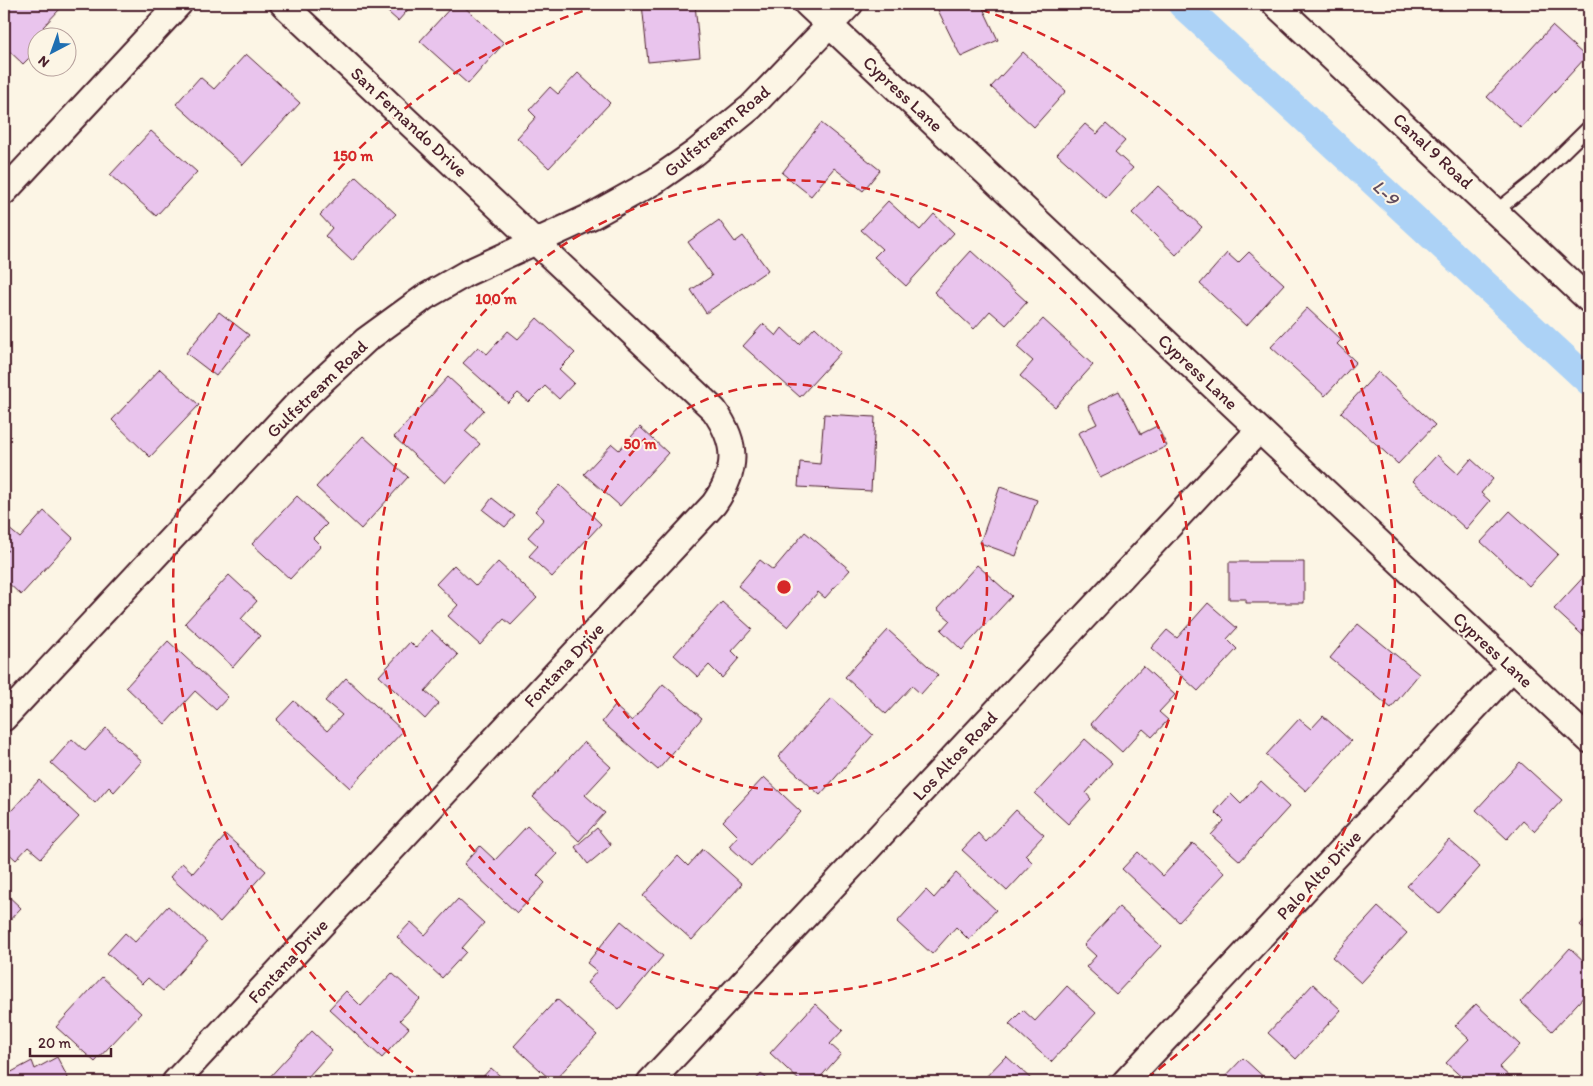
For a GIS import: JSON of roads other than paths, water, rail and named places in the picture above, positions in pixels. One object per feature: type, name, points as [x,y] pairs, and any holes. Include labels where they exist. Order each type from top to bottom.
[{"type":"street","points":[[4,192],[179,4]]},
{"type":"street","name":"San Fernando Drive","points":[[283,4],[535,241]]},
{"type":"street","name":"Cypress Lane","points":[[807,4],[1589,740]]},
{"type":"street","name":"Gulfstream Road","points":[[4,718],[330,371],[366,340],[425,297],[467,273],[592,216],[656,180],[695,153],[751,107],[850,4]]},
{"type":"street","name":"Canal 9 Road","points":[[1275,4],[1589,300]]},
{"type":"street","name":"Fontana Drive","points":[[175,1082],[714,504],[726,487],[732,467],[732,447],[726,427],[714,410],[535,241]]},
{"type":"street","name":"Los Altos Road","points":[[650,1082],[1259,430]]},
{"type":"street","name":"Palo Alto Drive","points":[[1125,1082],[1512,668]]},
{"type":"lane","points":[[1496,211],[1542,174],[1589,127]]},
{"type":"waterway","name":"L-9","points":[[1182,4],[1589,381]]}]
